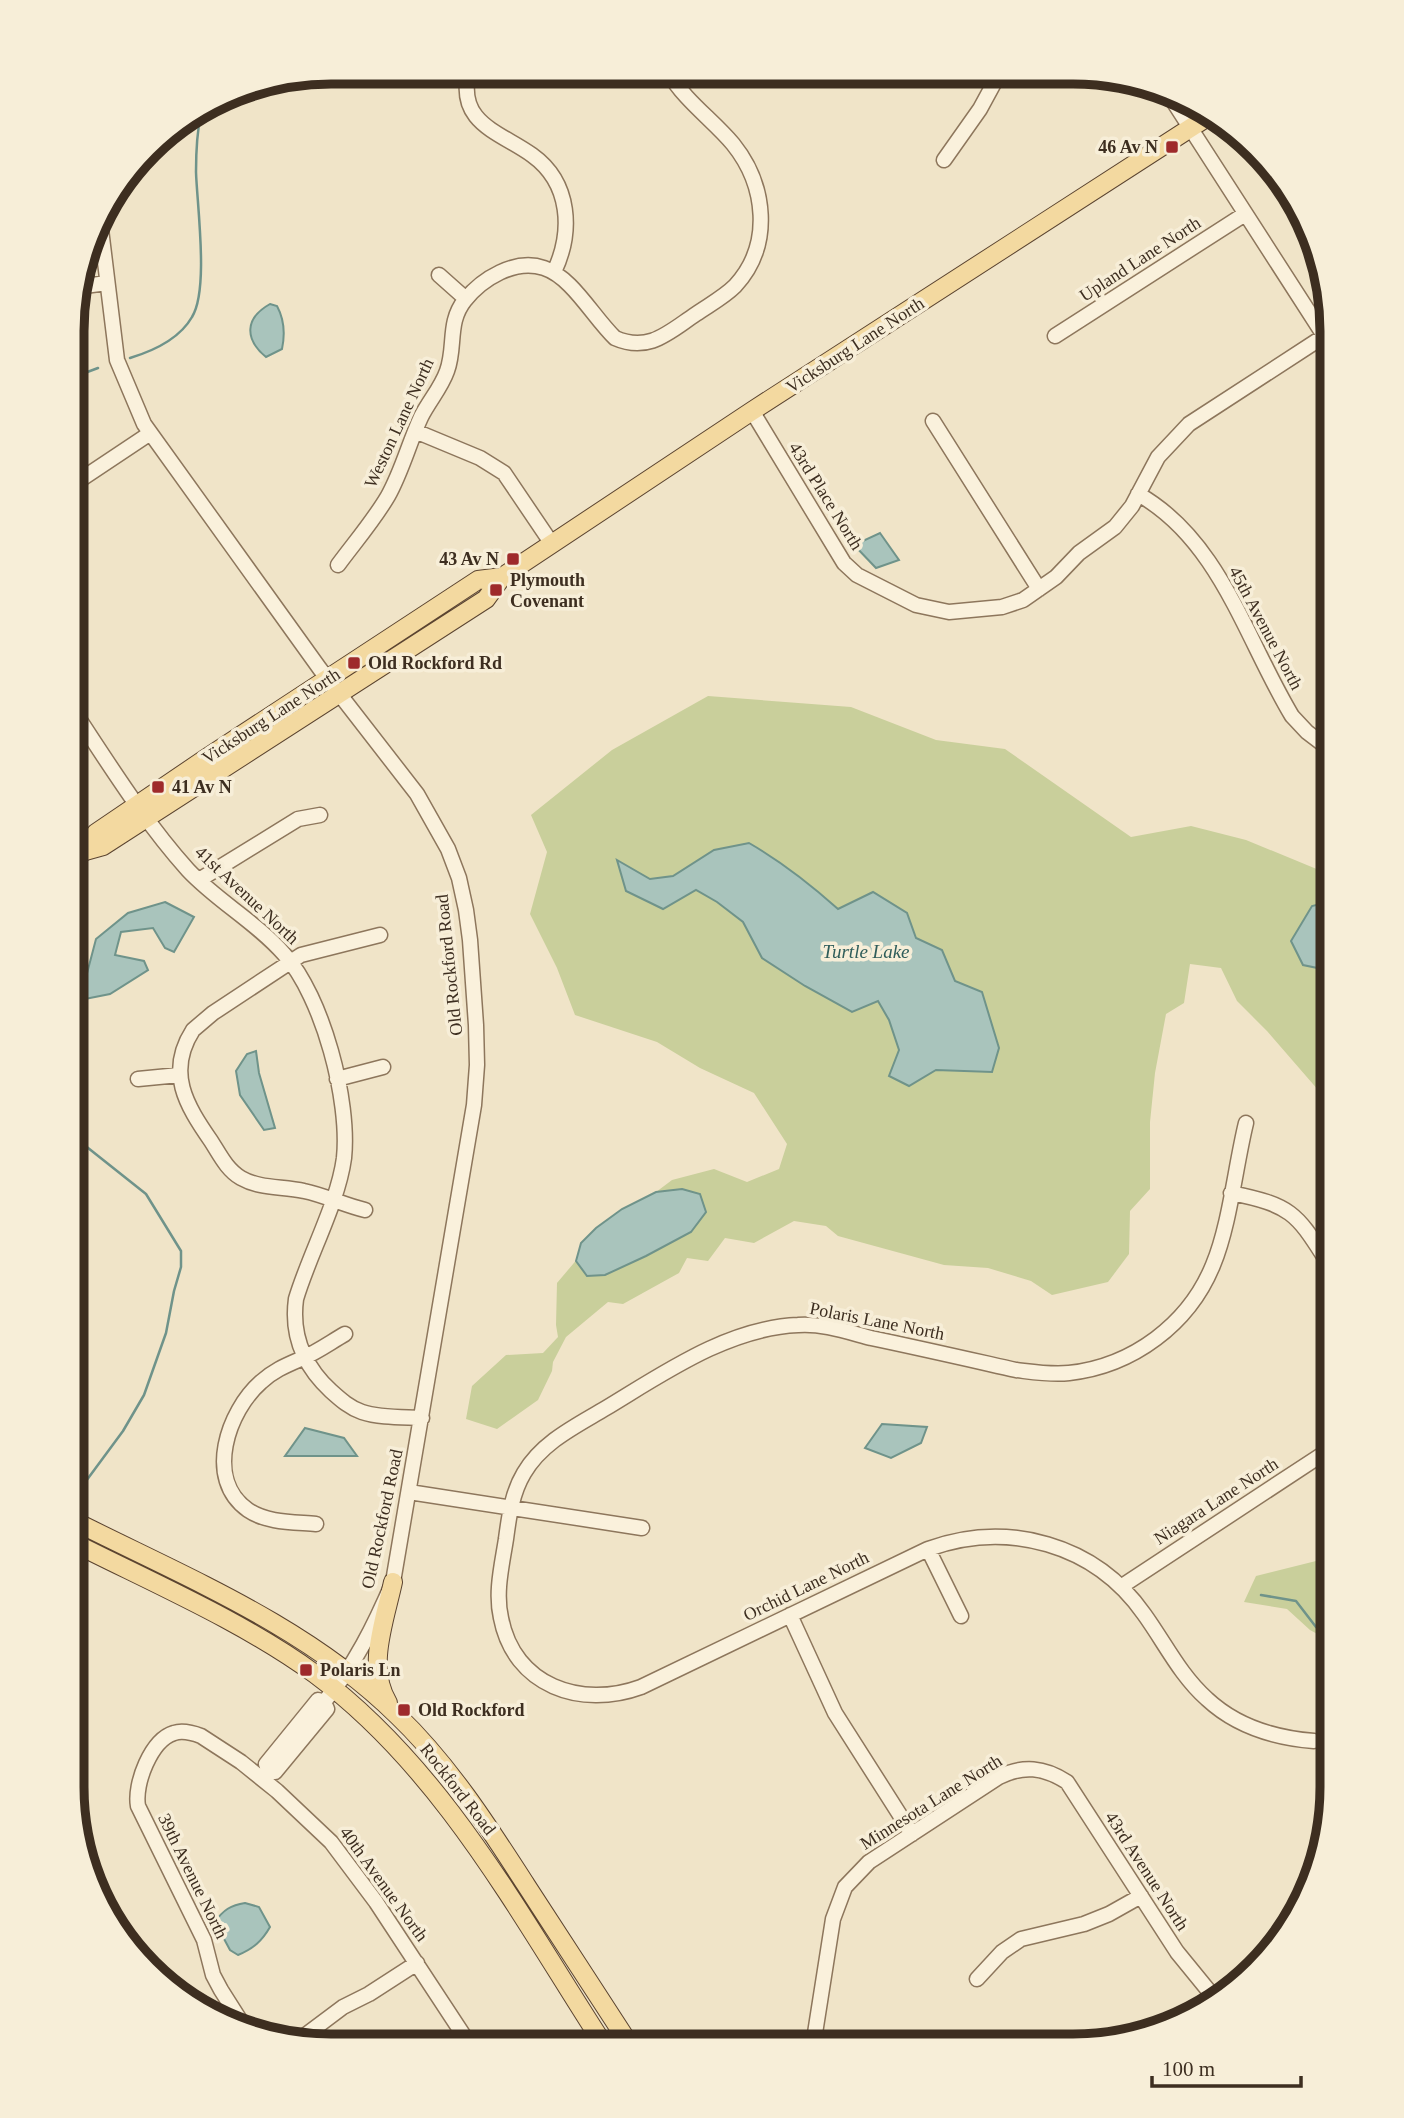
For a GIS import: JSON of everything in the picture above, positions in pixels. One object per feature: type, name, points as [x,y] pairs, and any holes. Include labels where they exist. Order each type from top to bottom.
[{"type":"main road","name":"Vicksburg Lane North","points":[[84,849],[96,833],[142,812],[340,695],[486,598],[502,577],[752,411],[1202,121]]},
{"type":"main road","name":"Vicksburg Lane North","points":[[142,812],[205,758],[478,580],[502,577]]},
{"type":"main road","name":"Rockford Road","points":[[84,1526],[285,1628],[346,1671],[399,1716],[458,1785],[492,1832],[623,2034]]},
{"type":"main road","name":"Rockford Road","points":[[84,1548],[280,1650],[329,1696],[377,1728],[407,1758],[448,1807],[597,2034]]},
{"type":"main road","points":[[393,1582],[380,1641],[378,1669],[383,1694],[399,1716]]},
{"type":"street","points":[[944,160],[980,109],[994,84]]},
{"type":"street","points":[[468,85],[469,104],[476,116],[496,135],[534,156],[557,184],[567,219],[562,256],[554,272],[568,284],[624,350],[662,337],[735,286],[752,260],[761,229],[761,208],[753,178],[735,147],[678,85]]},
{"type":"street","points":[[1177,107],[1245,214],[1319,323]]},
{"type":"street","name":"Upland Lane North","points":[[1055,336],[1245,214]]},
{"type":"street","name":"Old Rockford Road","points":[[102,239],[118,362],[149,434],[328,680],[417,794],[448,849],[467,909],[476,1025],[474,1105],[393,1582],[379,1615],[329,1696],[327,1709],[275,1772],[266,1775]]},
{"type":"street","name":"Weston Lane North","points":[[338,565],[388,496],[415,431],[449,368],[457,311],[466,299],[498,274],[512,267],[527,264],[554,272]]},
{"type":"street","points":[[439,275],[466,299]]},
{"type":"street","points":[[88,286],[107,283]]},
{"type":"street","name":"43rd Place North","points":[[752,411],[826,537],[844,564],[857,575],[916,605],[948,612],[1002,607],[1023,600],[1040,589],[1079,553],[1115,527],[1132,506],[1158,457],[1189,424],[1320,344]]},
{"type":"street","points":[[933,421],[1040,589]]},
{"type":"street","points":[[415,431],[498,468],[513,485],[552,544]]},
{"type":"street","points":[[84,477],[149,434]]},
{"type":"street","name":"45th Avenue North","points":[[1138,494],[1165,512],[1180,527],[1220,578],[1292,716],[1320,742]]},
{"type":"street","name":"41st Avenue North","points":[[84,726],[142,812],[199,880],[264,934],[290,961],[314,1000],[337,1079],[345,1114],[346,1139],[343,1163],[332,1201],[296,1299],[293,1317],[295,1335],[304,1358],[321,1382],[344,1403],[365,1413],[422,1418]]},
{"type":"street","points":[[199,880],[298,819],[320,815]]},
{"type":"street","points":[[365,1210],[303,1191],[255,1184],[241,1178],[228,1168],[195,1118],[179,1075],[181,1052],[193,1030],[213,1013],[301,955],[380,935]]},
{"type":"street","points":[[337,1079],[383,1067]]},
{"type":"street","points":[[138,1080],[179,1075]]},
{"type":"street","name":"Polaris Lane North","points":[[511,1507],[516,1490],[533,1459],[561,1436],[671,1368],[729,1342],[767,1329],[801,1324],[819,1326],[1016,1370],[1042,1373],[1082,1371],[1121,1359],[1145,1347],[1166,1331],[1185,1311],[1201,1289],[1213,1264],[1246,1124]]},
{"type":"street","points":[[1231,1193],[1264,1200],[1289,1211],[1307,1230],[1319,1249]]},
{"type":"street","points":[[316,1524],[262,1517],[246,1509],[230,1488],[223,1465],[228,1435],[246,1398],[259,1383],[276,1370],[304,1358],[345,1334]]},
{"type":"street","name":"Niagara Lane North","points":[[1122,1586],[1319,1456]]},
{"type":"street","points":[[409,1492],[642,1528]]},
{"type":"street","name":"Orchid Lane North","points":[[511,1507],[498,1599],[501,1619],[515,1652],[529,1670],[545,1682],[583,1696],[603,1697],[641,1687],[928,1549],[970,1537],[1025,1537],[1052,1544],[1077,1554],[1122,1586]]},
{"type":"street","points":[[928,1549],[961,1616]]},
{"type":"street","points":[[1122,1586],[1145,1615],[1176,1664],[1208,1700],[1247,1726],[1293,1739],[1314,1741]]},
{"type":"street","points":[[790,1615],[835,1713],[912,1834]]},
{"type":"street","name":"40th Avenue North","points":[[142,1772],[161,1741],[172,1733],[182,1732],[201,1737],[266,1775],[338,1850],[362,1881],[463,2034]]},
{"type":"street","name":"Minnesota Lane North","points":[[816,2034],[837,1903],[856,1873],[999,1777],[1019,1770],[1040,1770]]},
{"type":"street","name":"43rd Avenue North","points":[[1040,1770],[1054,1774],[1071,1788],[1177,1952],[1210,1992]]},
{"type":"street","name":"39th Avenue North","points":[[142,1772],[136,1794],[138,1806],[204,1940],[217,1983],[237,2015]]},
{"type":"street","points":[[977,1979],[1002,1952],[1021,1939],[1084,1924],[1141,1896]]},
{"type":"street","points":[[309,2033],[343,2007],[369,1994],[417,1962]]},
{"type":"green space","points":[[708,696],[851,707],[936,740],[1005,749],[1131,837],[1191,826],[1246,840],[1320,870],[1319,1092],[1237,1001],[1221,968],[1190,964],[1184,1003],[1166,1014],[1155,1073],[1150,1122],[1150,1189],[1130,1211],[1129,1254],[1108,1282],[1052,1295],[1031,1281],[988,1268],[944,1265],[838,1236],[826,1226],[794,1221],[754,1243],[725,1238],[708,1261],[687,1258],[679,1273],[623,1304],[608,1302],[566,1337],[538,1400],[497,1429],[466,1419],[472,1386],[506,1355],[543,1353],[558,1337],[557,1283],[595,1238],[672,1180],[714,1169],[747,1182],[779,1169],[787,1144],[754,1093],[700,1068],[657,1042],[575,1015],[557,968],[530,914],[547,852],[531,815],[612,750]]},
{"type":"green space","points":[[1319,1560],[1319,1635],[1287,1609],[1244,1602],[1256,1576]]},
{"type":"water","points":[[270,304],[277,306],[279,311],[283,338],[282,349],[266,357],[254,343],[250,329],[256,316]]},
{"type":"water","points":[[880,533],[899,560],[876,568],[854,545]]},
{"type":"water","name":"Turtle Lake","points":[[749,843],[795,873],[838,909],[873,892],[907,913],[916,938],[942,950],[955,981],[982,992],[999,1048],[992,1072],[936,1070],[909,1086],[889,1076],[899,1050],[889,1020],[878,1001],[852,1012],[805,986],[762,958],[743,922],[696,890],[663,909],[626,891],[617,860],[650,879],[673,876],[714,850]]},
{"type":"water","points":[[165,902],[194,917],[174,952],[165,948],[153,928],[121,932],[115,955],[144,961],[148,970],[110,994],[84,999],[84,985],[96,939],[128,913]]},
{"type":"water","points":[[1320,904],[1320,968],[1303,965],[1291,941],[1312,906]]},
{"type":"water","points":[[256,1051],[259,1073],[275,1128],[264,1130],[240,1095],[236,1071],[247,1054]]},
{"type":"water","points":[[682,1189],[700,1194],[706,1212],[691,1232],[605,1275],[587,1276],[576,1261],[581,1243],[596,1228],[622,1209],[656,1192]]},
{"type":"water","points":[[882,1424],[927,1427],[921,1443],[891,1458],[865,1448]]},
{"type":"water","points":[[305,1428],[344,1438],[357,1456],[285,1456]]},
{"type":"water","points":[[245,1903],[259,1907],[270,1927],[257,1944],[238,1955],[230,1950],[215,1922],[228,1909]]},
{"type":"waterway","points":[[130,358],[148,352],[173,337],[187,325],[197,304],[201,268],[196,165],[200,122]]},
{"type":"waterway","points":[[84,373],[98,368]]},
{"type":"waterway","points":[[84,1145],[146,1194],[181,1251],[181,1267],[166,1333],[144,1395],[123,1431],[84,1484]]},
{"type":"waterway","points":[[1261,1595],[1296,1601],[1319,1628]]},
{"type":"place","name":"46 Av N","points":[[1172,147]]},
{"type":"place","name":"43 Av N","points":[[513,559]]},
{"type":"place","name":"Plymouth Covenant","points":[[496,590]]},
{"type":"place","name":"Old Rockford Rd","points":[[354,663]]},
{"type":"place","name":"41 Av N","points":[[158,787]]},
{"type":"place","name":"Polaris Ln","points":[[306,1670]]},
{"type":"place","name":"Old Rockford","points":[[404,1710]]}]
